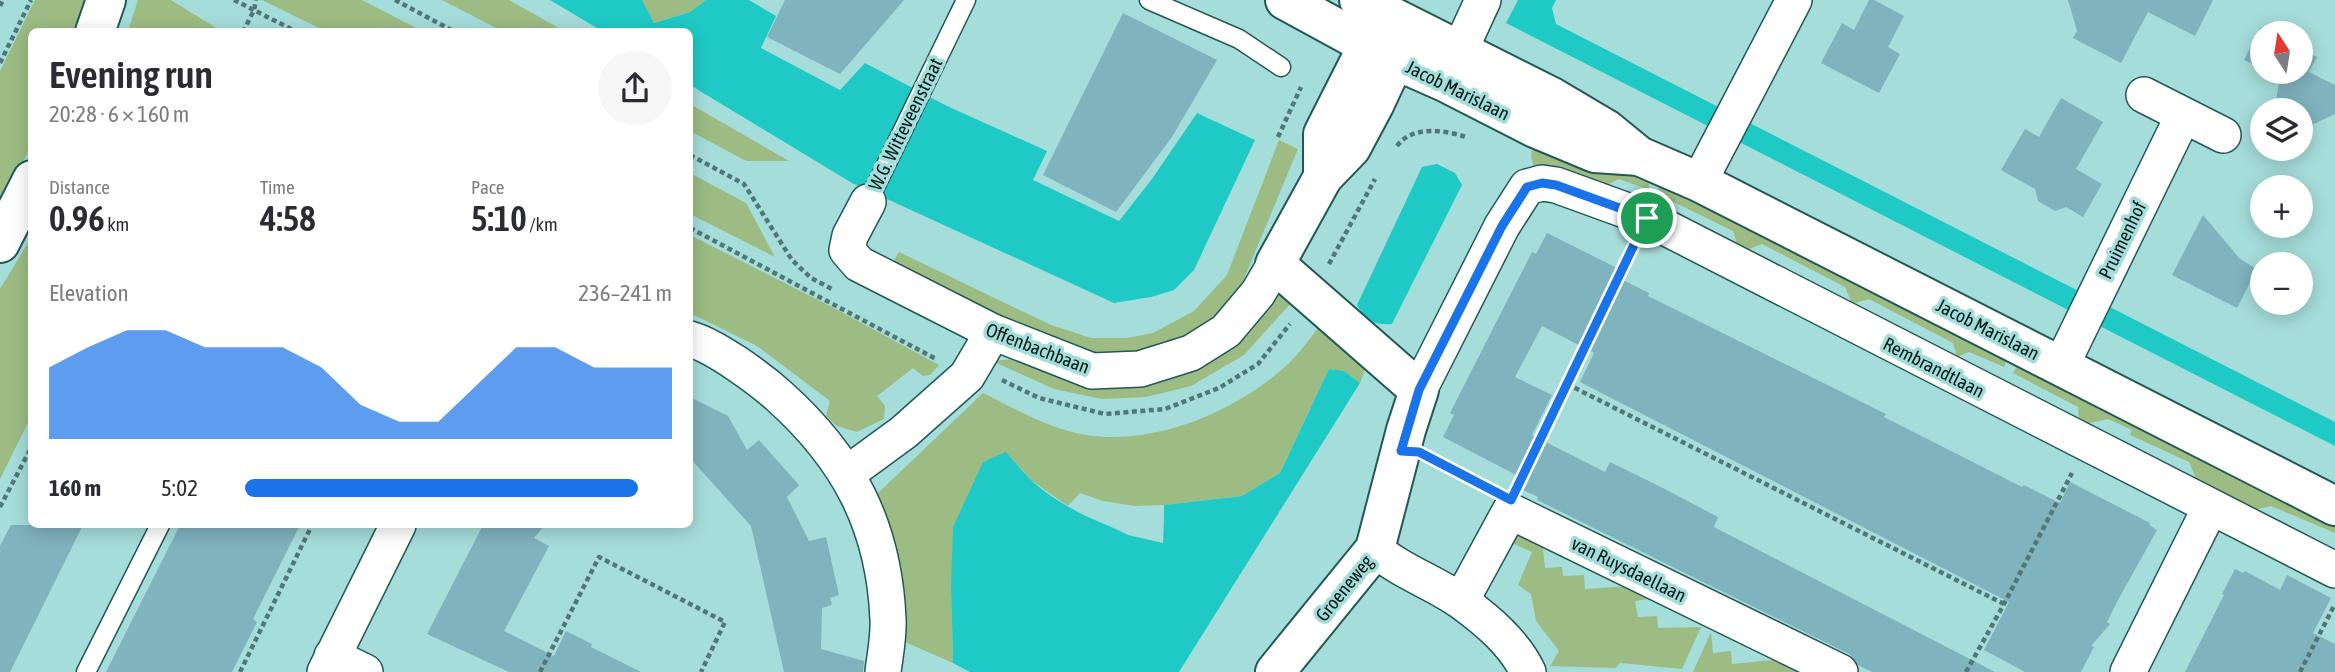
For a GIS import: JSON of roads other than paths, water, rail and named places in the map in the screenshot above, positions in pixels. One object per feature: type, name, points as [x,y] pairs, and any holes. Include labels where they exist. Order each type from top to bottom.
[{"type":"main road","points":[[96,28],[106,0]]},
{"type":"main road","name":"Jacob Marislaan","points":[[1285,0],[1382,52],[1452,66]]},
{"type":"main road","name":"Jacob Marislaan","points":[[1359,0],[1399,20],[1452,66],[1535,128],[1595,153],[1639,156],[1699,182],[2335,506]]},
{"type":"main road","name":"Offenbachbaan","points":[[1275,264],[1323,177],[1323,134],[1382,52],[1399,20]]},
{"type":"main road","points":[[0,243],[28,188]]},
{"type":"main road","points":[[1275,264],[1419,390]]},
{"type":"main road","name":"Groeneweg","points":[[1275,672],[1375,549],[1419,390]]},
{"type":"street","points":[[1452,66],[1483,0]]},
{"type":"street","points":[[1699,182],[1794,0]]},
{"type":"street","points":[[2144,95],[2223,135]]},
{"type":"street","name":"Pruimenhof","points":[[2061,366],[2183,116]]},
{"type":"street","name":"Rembrandtlaan","points":[[1527,187],[1542,183],[1556,185],[1647,218],[2335,570]]},
{"type":"street","name":"Groeneweg","points":[[1419,390],[1502,226],[1527,187]]},
{"type":"street","name":"W.G. Witteveenstraat","points":[[847,250],[850,236],[867,202]]},
{"type":"street","name":"Offenbachbaan","points":[[847,250],[859,264],[993,332],[1092,371],[1140,369],[1191,353],[1226,331],[1258,293],[1275,264]]},
{"type":"street","points":[[848,473],[904,432],[967,376],[993,332]]},
{"type":"street","points":[[693,341],[760,379],[809,423],[848,473],[863,503],[883,564],[888,621],[883,672]]},
{"type":"street","points":[[2128,672],[2210,508]]},
{"type":"street","name":"van Ruysdaellaan","points":[[1461,601],[1510,511],[1840,672]]},
{"type":"street","points":[[365,672],[328,664],[396,528]]},
{"type":"street","points":[[1375,549],[1389,562],[1461,601],[1499,632],[1521,658],[1528,672]]},
{"type":"lane","name":"W.G. Witteveenstraat","points":[[867,202],[966,0]]},
{"type":"lane","points":[[1149,0],[1239,39],[1281,67]]},
{"type":"lane","points":[[86,672],[158,528]]},
{"type":"water","points":[[550,0],[642,0],[654,23],[690,12],[706,0],[749,0],[776,16],[761,48],[840,90],[865,63],[947,106],[1047,151],[1033,180],[1119,221],[1152,179],[1197,113],[1255,140],[1194,270],[1174,290],[1114,303],[852,183],[693,87],[693,28],[597,28]]},
{"type":"water","points":[[1518,0],[1556,0],[1552,8],[1556,24],[2335,422],[2335,446],[1506,23]]},
{"type":"water","points":[[1437,164],[1455,173],[1462,185],[1392,324],[1376,323],[1363,315],[1357,305],[1422,167]]},
{"type":"water","points":[[1329,369],[1344,371],[1360,383],[1179,672],[970,672],[953,663],[953,527],[983,462],[1006,452],[1031,480],[1060,502],[1110,527],[1163,542],[1164,505],[1242,496],[1280,473]]}]
